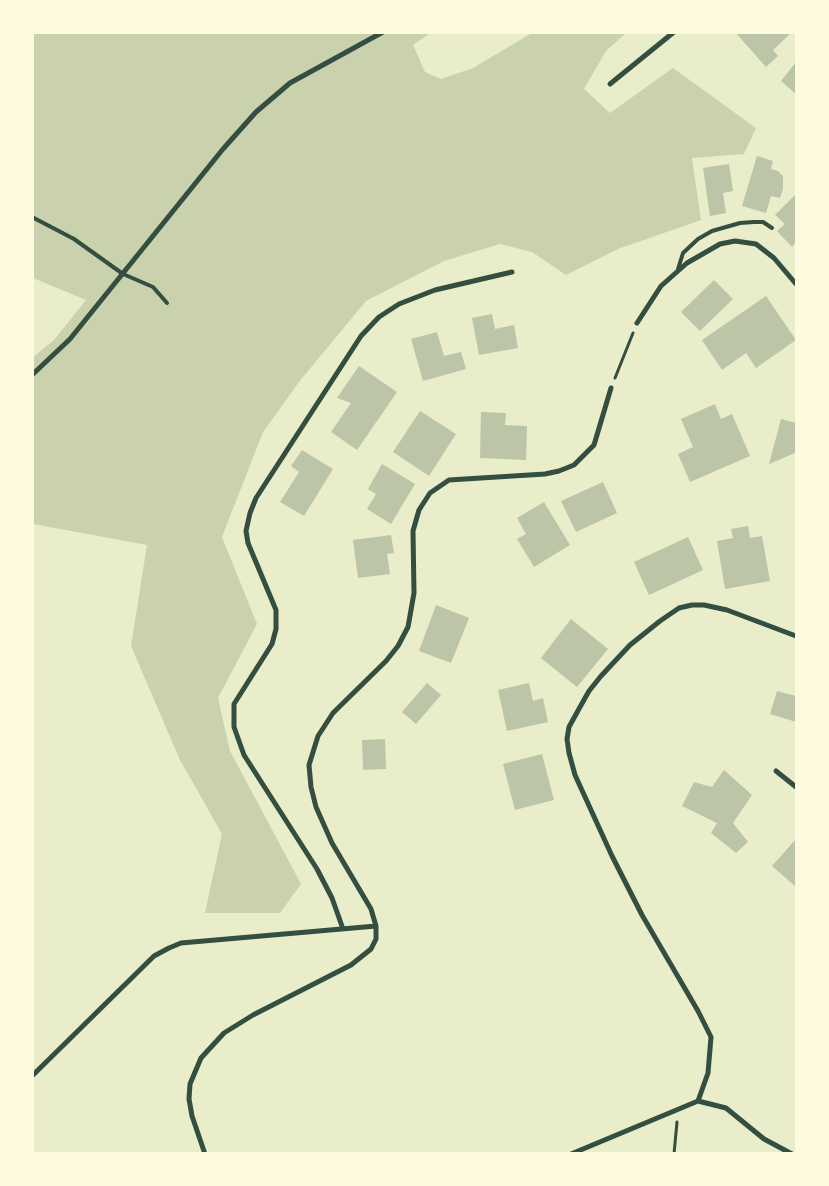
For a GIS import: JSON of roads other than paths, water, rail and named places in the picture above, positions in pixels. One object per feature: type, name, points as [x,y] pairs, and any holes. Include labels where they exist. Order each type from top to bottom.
[{"type":"street","points":[[32,375],[70,339],[223,149],[256,112],[290,83],[383,32]]},
{"type":"street","points":[[610,84],[674,32]]},
{"type":"street","points":[[637,323],[661,286],[687,263],[720,244],[735,241],[749,242],[762,248],[788,272],[796,284]]},
{"type":"street","points":[[344,929],[332,898],[317,869],[244,755],[234,728],[234,704],[272,644],[276,629],[276,610],[248,543],[246,531],[250,513],[256,498],[361,336],[379,317],[399,304],[435,290],[512,272]]},
{"type":"street","points":[[205,1154],[192,1116],[189,1099],[190,1084],[201,1058],[224,1033],[351,964],[371,949],[376,939],[376,926],[371,909],[332,843],[316,807],[311,787],[310,765],[318,736],[333,713],[386,661],[398,646],[408,627],[414,593],[412,531],[419,510],[430,493],[449,480],[545,474],[574,465],[594,445],[611,388]]},
{"type":"street","points":[[698,1101],[708,1073],[711,1037],[642,915],[584,796],[575,775],[569,753],[567,740],[569,727],[589,691],[601,676],[630,645],[679,608],[692,605],[727,610],[796,636]]},
{"type":"street","points":[[776,771],[796,787]]},
{"type":"street","points":[[32,1076],[154,956],[169,948],[181,943],[376,926]]},
{"type":"street","points":[[571,1154],[698,1101],[726,1108],[764,1139],[792,1154]]},
{"type":"lane","points":[[32,217],[74,239],[123,274],[153,287],[167,303]]},
{"type":"lane","points":[[678,272],[683,253],[698,239],[712,231],[740,223],[754,222],[763,222],[772,228]]}]
